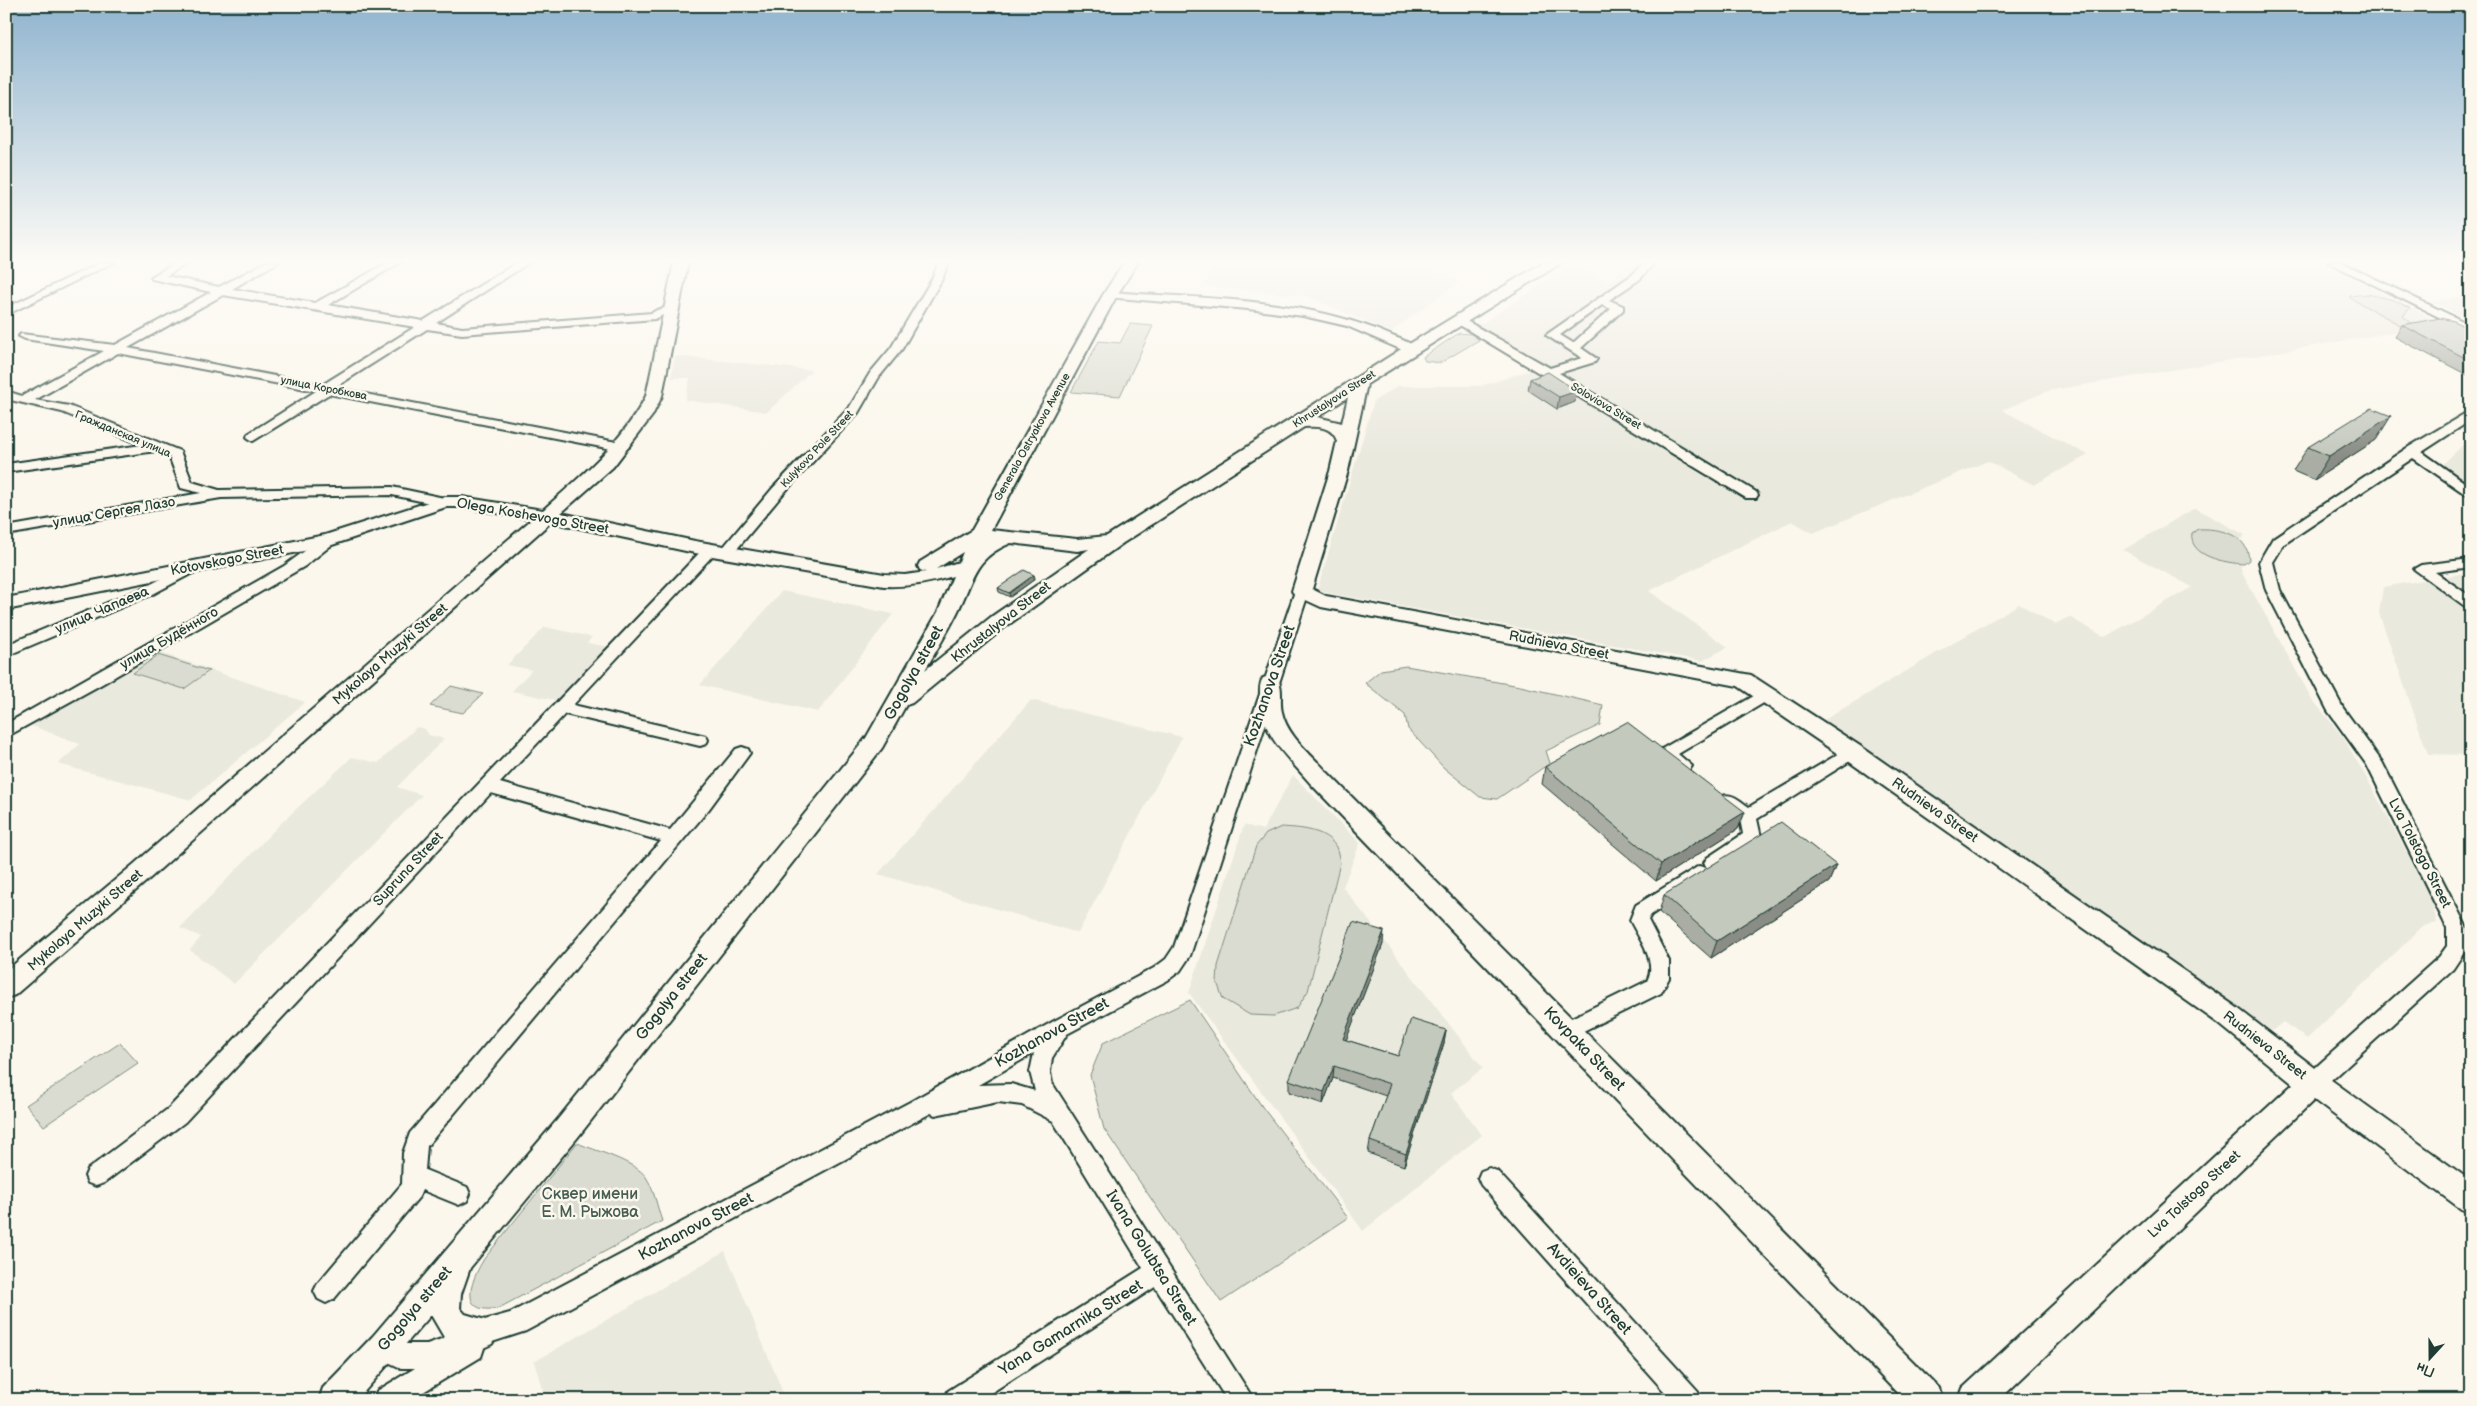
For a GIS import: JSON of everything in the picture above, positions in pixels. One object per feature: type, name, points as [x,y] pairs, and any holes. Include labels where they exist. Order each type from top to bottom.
[{"type":"main road","name":"Mykolaya Muzyki Street","points":[[6,987],[586,484],[622,447],[644,416],[654,396],[668,328]]},
{"type":"main road","name":"Generala Ostryakova Avenue","points":[[968,565],[979,534],[1092,328]]},
{"type":"main road","name":"Khrustalyova Street","points":[[892,714],[904,698],[998,622],[1116,539],[1411,349],[1448,328]]},
{"type":"main road","name":"Kozhanova Street","points":[[1307,599],[1359,384]]},
{"type":"main road","points":[[1316,410],[1337,413],[1351,423]]},
{"type":"main road","points":[[1297,423],[1325,422],[1337,427],[1344,434],[1346,441]]},
{"type":"main road","name":"Olega Koshevogo Street","points":[[444,502],[462,502],[549,516],[718,551],[884,580],[905,581],[926,578],[952,578]]},
{"type":"main road","name":"Kotovskogo Street","points":[[6,604],[329,540],[444,502]]},
{"type":"main road","name":"Khrustalyova Street","points":[[979,534],[1077,545],[1097,544],[1116,539]]},
{"type":"main road","points":[[927,566],[979,534]]},
{"type":"main road","points":[[968,565],[988,545],[1008,537]]},
{"type":"main road","name":"Gogolya street","points":[[335,1400],[384,1346],[568,1128],[874,742],[892,714],[948,612],[952,578],[968,565]]},
{"type":"main road","name":"Olega Koshevogo Street","points":[[842,573],[890,572],[927,566]]},
{"type":"main road","points":[[927,566],[952,578]]},
{"type":"main road","name":"Rudnieva Street","points":[[1307,599],[1394,613],[1744,680],[1852,752],[2227,1016],[2313,1083],[2471,1199]]},
{"type":"main road","name":"Kovpaka Street","points":[[1270,683],[1271,713],[1282,737],[1318,777],[1927,1400]]},
{"type":"main road","name":"Lva Tolstogo Street","points":[[1975,1400],[2313,1083]]},
{"type":"main road","points":[[469,1246],[448,1289],[444,1313],[456,1328],[481,1333]]},
{"type":"street","points":[[23,401],[155,328]]},
{"type":"street","points":[[253,437],[422,328]]},
{"type":"street","points":[[437,328],[462,331],[506,328]]},
{"type":"street","name":"Kulykovo Pole Street","points":[[718,551],[777,492],[854,410],[874,376],[896,349],[909,328]]},
{"type":"street","points":[[1360,328],[1411,349]]},
{"type":"street","name":"Soloviova Street","points":[[1471,328],[1549,372],[1751,495]]},
{"type":"street","points":[[1549,372],[1591,359],[1552,335],[1562,328]]},
{"type":"street","points":[[1574,348],[1597,328]]},
{"type":"street","name":"улица Коробкова","points":[[25,336],[116,349],[622,447]]},
{"type":"street","name":"Гражданская улица","points":[[6,395],[23,401],[65,408],[175,454],[186,485],[201,491],[221,494]]},
{"type":"street","name":"Lva Tolstogo Street","points":[[2313,1083],[2446,963],[2458,948],[2457,928],[2374,762],[2336,711],[2273,590],[2266,562],[2278,541],[2412,451],[2471,414]]},
{"type":"street","points":[[6,468],[158,447]]},
{"type":"street","points":[[2412,451],[2471,494]]},
{"type":"street","name":"Olega Koshevogo Street","points":[[221,494],[392,491],[444,502]]},
{"type":"street","name":"улица Сергея Лазо","points":[[6,531],[221,494]]},
{"type":"street","name":"улица Будённого","points":[[6,731],[160,645],[279,572],[305,560],[329,540]]},
{"type":"street","name":"Supruna Street","points":[[96,1176],[177,1115],[562,708],[718,551]]},
{"type":"street","points":[[2471,563],[2421,569],[2471,604]]},
{"type":"street","name":"улица Чапаева","points":[[6,651],[148,591],[197,565]]},
{"type":"street","name":"Kozhanova Street","points":[[384,1346],[400,1356],[427,1356],[455,1347],[481,1333],[494,1331],[517,1322],[918,1109],[1061,1027],[1161,974],[1173,965],[1183,950],[1270,683],[1307,599]]},
{"type":"street","points":[[1696,777],[1666,754],[1766,694]]},
{"type":"street","points":[[562,708],[700,740]]},
{"type":"street","points":[[1748,816],[1852,752]]},
{"type":"street","points":[[326,1291],[412,1190],[415,1177],[412,1159],[418,1140],[674,838],[742,753]]},
{"type":"street","points":[[488,786],[674,838]]},
{"type":"street","points":[[1566,1030],[1654,987],[1661,978],[1662,965],[1644,934],[1639,920],[1643,910],[1752,837],[1748,816],[1718,794]]},
{"type":"street","name":"Ivana Golubtsa Street","points":[[1061,1027],[1042,1056],[1039,1074],[1044,1086],[1158,1272],[1242,1400]]},
{"type":"street","points":[[918,1109],[992,1092],[1006,1092],[1029,1096],[1063,1116]]},
{"type":"street","points":[[415,1177],[459,1194]]},
{"type":"street","name":"Avdieieva Street","points":[[1489,1178],[1689,1400]]},
{"type":"street","name":"Yana Gamarnika Street","points":[[957,1400],[1158,1272]]},
{"type":"street","points":[[386,1400],[517,1322]]},
{"type":"shaded area","points":[[1381,328],[1397,328],[1391,332]]},
{"type":"shaded area","points":[[1481,328],[2422,328],[2048,391],[2002,410],[2088,455],[2034,485],[1988,461],[1813,533],[1792,521],[1649,591],[1728,647],[1702,661],[1317,591],[1374,401],[1398,386],[1481,386],[1543,366]]},
{"type":"shaded area","points":[[675,356],[812,370],[767,412],[685,400],[690,378],[671,378]]},
{"type":"shaded area","points":[[2471,437],[2471,490],[2442,465]]},
{"type":"shaded area","points":[[2195,508],[2245,535],[2237,545],[2242,573],[2312,699],[2343,737],[2370,784],[2431,898],[2437,923],[2423,926],[2307,1039],[2283,1022],[2272,1031],[1824,720],[2019,604],[2055,624],[2069,617],[2105,637],[2192,587],[2123,550]]},
{"type":"shaded area","points":[[2471,572],[2471,755],[2428,754],[2379,613],[2383,587]]},
{"type":"shaded area","points":[[782,591],[893,614],[818,712],[700,685]]},
{"type":"shaded area","points":[[545,627],[592,637],[587,643],[610,647],[560,701],[512,691],[532,670],[507,665]]},
{"type":"shaded area","points":[[158,652],[305,702],[191,800],[58,764],[80,744],[30,725]]},
{"type":"shaded area","points":[[1031,700],[1182,737],[1078,933],[878,874]]},
{"type":"shaded area","points":[[417,727],[425,729],[429,735],[444,739],[397,787],[422,795],[234,984],[190,950],[201,937],[180,928],[278,826],[352,757],[378,763]]},
{"type":"shaded area","points":[[1293,775],[1360,843],[1343,887],[1483,1068],[1451,1093],[1482,1135],[1363,1231],[1189,993],[1244,825],[1263,830]]},
{"type":"shaded area","points":[[725,1251],[786,1400],[546,1400],[534,1362]]},
{"type":"green space","points":[[1128,328],[1152,328],[1120,396],[1071,392],[1099,341],[1120,343]]},
{"type":"green space","points":[[1459,333],[1471,334],[1479,340],[1440,363],[1425,361],[1423,357]]},
{"type":"green space","points":[[2198,529],[2215,530],[2231,534],[2244,544],[2249,560],[2244,564],[2228,562],[2202,553],[2192,541],[2192,533]]},
{"type":"green space","points":[[158,655],[209,671],[184,689],[133,673]]},
{"type":"green space","points":[[1406,666],[1520,686],[1603,705],[1600,725],[1546,751],[1550,763],[1497,799],[1480,797],[1444,768],[1408,729],[1405,715],[1365,683],[1381,670]]},
{"type":"green space","points":[[451,686],[483,694],[463,713],[430,706]]},
{"type":"green space","points":[[1281,827],[1312,831],[1326,836],[1336,847],[1340,863],[1308,991],[1297,1008],[1274,1016],[1250,1015],[1223,999],[1217,982],[1218,966],[1256,846],[1266,834]]},
{"type":"green space","points":[[1190,1000],[1263,1108],[1348,1218],[1221,1302],[1104,1129],[1090,1075],[1103,1043]]},
{"type":"green space","points":[[120,1043],[138,1063],[44,1126],[26,1105]]},
{"type":"green space","name":"Сквер имени Е. М. Рыжова","points":[[577,1143],[624,1161],[641,1172],[651,1187],[662,1221],[499,1308],[486,1309],[477,1307],[472,1302],[471,1294],[479,1267]]},
{"type":"building","points":[[2407,328],[2466,328],[2471,330],[2471,361]]},
{"type":"building","points":[[1548,372],[1577,391],[1559,397],[1530,379]]},
{"type":"building","points":[[2371,408],[2391,416],[2329,456],[2308,447]]},
{"type":"building","points":[[1024,570],[1034,575],[1009,593],[998,588]]},
{"type":"building","points":[[1627,722],[1745,812],[1661,864],[1545,767]]},
{"type":"building","points":[[1781,822],[1836,865],[1717,941],[1664,895]]},
{"type":"building","points":[[1353,922],[1384,931],[1343,1039],[1398,1056],[1411,1019],[1446,1030],[1406,1154],[1370,1141],[1390,1084],[1334,1066],[1324,1092],[1289,1080]]}]
